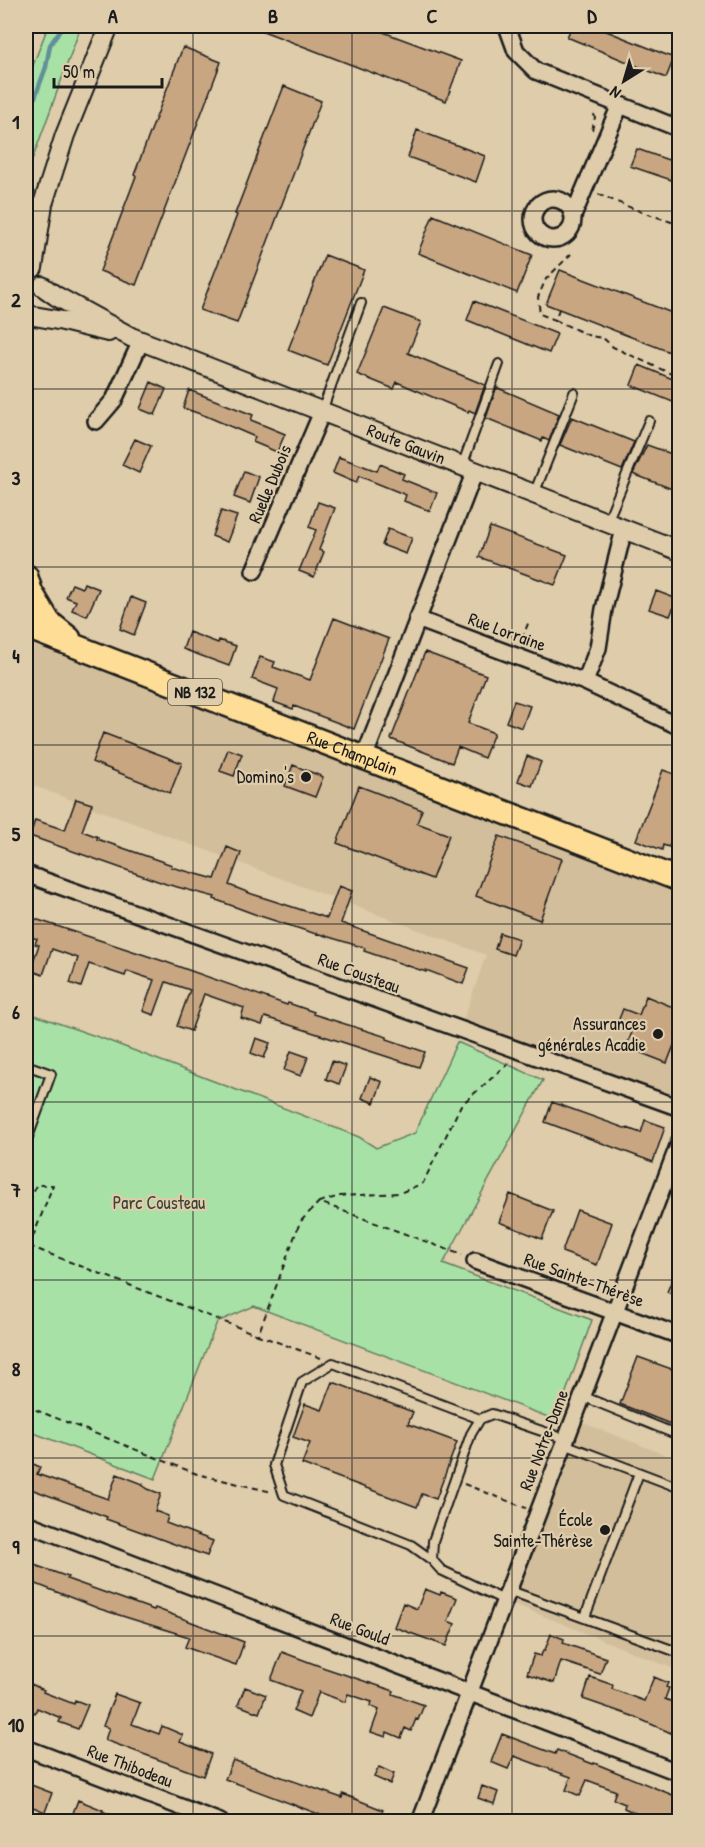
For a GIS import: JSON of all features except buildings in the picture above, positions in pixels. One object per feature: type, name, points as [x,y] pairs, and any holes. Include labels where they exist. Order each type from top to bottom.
[{"type":"main road","points":[[26,576],[31,592],[49,622],[84,650]]},
{"type":"main road","name":"Rue Champlain","points":[[26,627],[680,880]]},
{"type":"street","points":[[27,316],[39,303],[42,286],[39,276],[29,265],[43,204],[65,135],[109,26]]},
{"type":"street","points":[[507,26],[516,51],[536,71],[680,129]]},
{"type":"street","points":[[573,216],[620,105]]},
{"type":"street","points":[[26,232],[43,204]]},
{"type":"street","name":"Route Gauvin","points":[[42,286],[56,296],[136,339],[680,551]]},
{"type":"street","name":"Route Gauvin","points":[[27,316],[63,321],[136,339]]},
{"type":"street","points":[[96,421],[114,400],[136,339]]},
{"type":"street","name":"Ruelle Dubois","points":[[254,572],[322,412]]},
{"type":"street","points":[[364,758],[417,620],[468,468]]},
{"type":"street","points":[[585,682],[598,648],[615,526]]},
{"type":"street","name":"Rue Lorraine","points":[[417,620],[585,682],[680,726]]},
{"type":"street","name":"Rue Cousteau","points":[[26,874],[680,1108]]},
{"type":"street","name":"Rue Notre-Dame","points":[[420,1821],[680,1141]]},
{"type":"street","name":"Rue Sainte-Thérèse","points":[[476,1260],[680,1336]]},
{"type":"street","name":"Rue Gould","points":[[26,1523],[680,1773]]},
{"type":"street","name":"Rue Thibodeau","points":[[26,1748],[220,1821]]},
{"type":"lane","points":[[322,412],[361,303]]},
{"type":"lane","points":[[468,468],[499,364]]},
{"type":"lane","points":[[534,494],[574,393]]},
{"type":"lane","points":[[615,526],[649,422]]},
{"type":"lane","points":[[26,1065],[51,1074],[26,1143]]},
{"type":"lane","points":[[26,1105],[38,1110]]},
{"type":"lane","points":[[480,1419],[333,1363],[302,1382],[274,1466],[284,1495],[411,1545],[432,1560],[441,1570],[506,1595],[585,1617],[680,1653]]},
{"type":"lane","points":[[582,1396],[678,1435]]},
{"type":"lane","points":[[432,1560],[433,1540],[471,1434],[480,1419],[492,1414],[680,1488]]},
{"type":"lane","points":[[585,1617],[639,1473]]},
{"type":"path","points":[[589,107],[595,117],[590,135]]},
{"type":"path","points":[[599,194],[680,225]]},
{"type":"path","points":[[571,254],[546,279],[538,297],[540,314],[590,336],[603,338],[613,347],[680,375]]},
{"type":"path","points":[[555,320],[560,309]]},
{"type":"path","points":[[522,639],[530,621]]},
{"type":"path","points":[[258,1335],[300,1222],[319,1202],[340,1196],[400,1193],[423,1183],[461,1105],[516,1057]]},
{"type":"path","points":[[26,1211],[36,1185],[53,1185],[26,1255]]},
{"type":"path","points":[[319,1202],[476,1260]]},
{"type":"path","points":[[29,1246],[333,1363]]},
{"type":"path","points":[[26,1406],[197,1474],[284,1495]]},
{"type":"path","points":[[454,1480],[538,1512]]},
{"type":"shaded area","points":[[26,627],[679,880],[679,1119],[458,1035],[486,955],[26,783]]},
{"type":"shaded area","name":"École Sainte-Thérèse","points":[[573,1419],[679,1460],[679,1671],[504,1600]]},
{"type":"green space","points":[[48,26],[81,26],[26,177],[26,84]]},
{"type":"green space","name":"Parc Cousteau","points":[[26,1012],[104,1039],[359,1137],[376,1148],[415,1133],[457,1042],[543,1080],[443,1264],[592,1320],[556,1420],[254,1306],[217,1322],[155,1479],[26,1430]]},
{"type":"waterway","points":[[26,122],[46,67],[50,45],[63,26]]},
{"type":"place","name":"Domino's","points":[[306,777]]},
{"type":"place","name":"Assurances générales Acadie","points":[[658,1034]]},
{"type":"place","name":"École Sainte-Thérèse","points":[[605,1530]]}]
